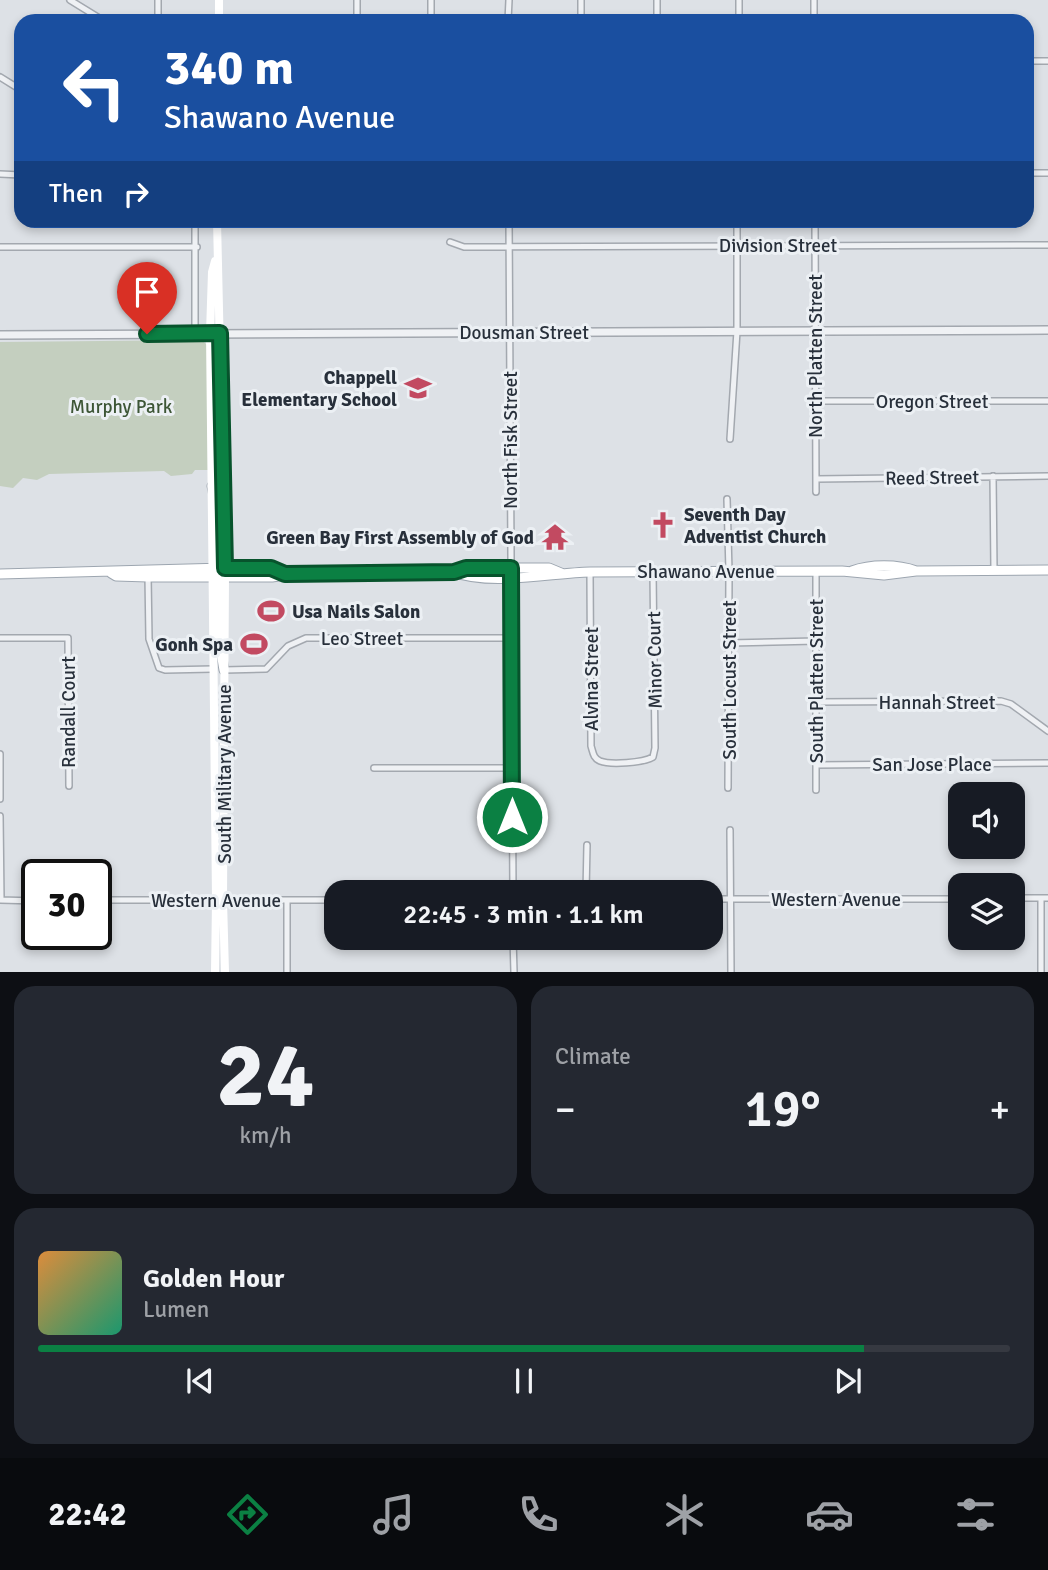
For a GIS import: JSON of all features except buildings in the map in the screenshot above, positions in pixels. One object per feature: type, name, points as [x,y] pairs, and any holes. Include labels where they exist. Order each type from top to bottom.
[{"type":"main road","points":[[217,228],[210,333],[212,486],[219,521],[218,635],[224,670]]},
{"type":"main road","name":"South Military Avenue","points":[[217,254],[220,333],[219,573],[212,669],[225,971]]},
{"type":"main road","name":"Shawano Avenue","points":[[0,574],[111,573],[116,576],[219,573],[271,568],[285,574],[454,572],[466,576],[511,572],[549,576],[590,572],[851,571],[872,575],[907,574],[916,571],[1048,570]]},
{"type":"main road","name":"South Military Avenue","points":[[215,971],[220,900],[224,670]]},
{"type":"street","points":[[70,0],[93,14]]},
{"type":"street","points":[[195,333],[196,228]]},
{"type":"street","name":"North Fisk Street","points":[[509,228],[513,880]]},
{"type":"street","points":[[730,439],[737,331],[737,228]]},
{"type":"street","name":"North Platten Street","points":[[814,228],[816,492]]},
{"type":"street","name":"Division Street","points":[[450,242],[464,247],[1048,245]]},
{"type":"street","points":[[0,247],[197,247]]},
{"type":"street","name":"Dousman Street","points":[[0,335],[1048,330]]},
{"type":"street","name":"Oregon Street","points":[[816,401],[1048,401]]},
{"type":"street","points":[[993,476],[994,570]]},
{"type":"street","name":"Reed Street","points":[[816,479],[1048,476]]},
{"type":"street","name":"South Locust Street","points":[[727,499],[728,788]]},
{"type":"street","name":"South Platten Street","points":[[816,571],[816,790]]},
{"type":"street","name":"Alvina Street","points":[[590,572],[594,756],[601,762],[644,762],[653,757],[655,748]]},
{"type":"street","name":"Minor Court","points":[[653,572],[655,748]]},
{"type":"street","points":[[148,573],[149,639],[159,668],[212,669]]},
{"type":"street","name":"Randall Court","points":[[0,638],[68,638],[69,786]]},
{"type":"street","name":"Leo Street","points":[[224,670],[266,669],[288,646],[306,639],[512,638]]},
{"type":"street","points":[[729,643],[816,641]]},
{"type":"street","name":"Hannah Street","points":[[816,702],[1001,701],[1011,704],[1048,732]]},
{"type":"street","points":[[0,754],[0,799]]},
{"type":"street","name":"San Jose Place","points":[[816,765],[1048,764]]},
{"type":"street","points":[[374,768],[512,768]]},
{"type":"street","points":[[0,816],[0,900],[21,901]]},
{"type":"street","points":[[730,830],[731,971]]},
{"type":"street","points":[[586,880],[587,845]]},
{"type":"street","points":[[1025,898],[1045,898],[1041,971]]},
{"type":"street","name":"Western Avenue","points":[[723,899],[948,899]]},
{"type":"street","name":"Western Avenue","points":[[112,900],[324,900]]},
{"type":"street","points":[[287,900],[287,971]]},
{"type":"street","points":[[513,950],[514,971]]},
{"type":"green space","name":"Murphy Park","points":[[202,340],[207,345],[208,470],[171,476],[164,471],[49,474],[37,480],[23,478],[13,488],[0,486],[0,342]]},
{"type":"place","name":"Chappell Elementary School","points":[[418,388]]},
{"type":"place","name":"Seventh Day Adventist Church","points":[[663,525]]},
{"type":"place","name":"Green Bay First Assembly of God","points":[[555,537]]},
{"type":"place","name":"Usa Nails Salon","points":[[271,611]]},
{"type":"place","name":"Gonh Spa","points":[[254,644]]},
{"type":"route","points":[[147,334],[220,333],[225,568],[271,568],[285,574],[454,572],[466,568],[511,568],[512,817]]}]
